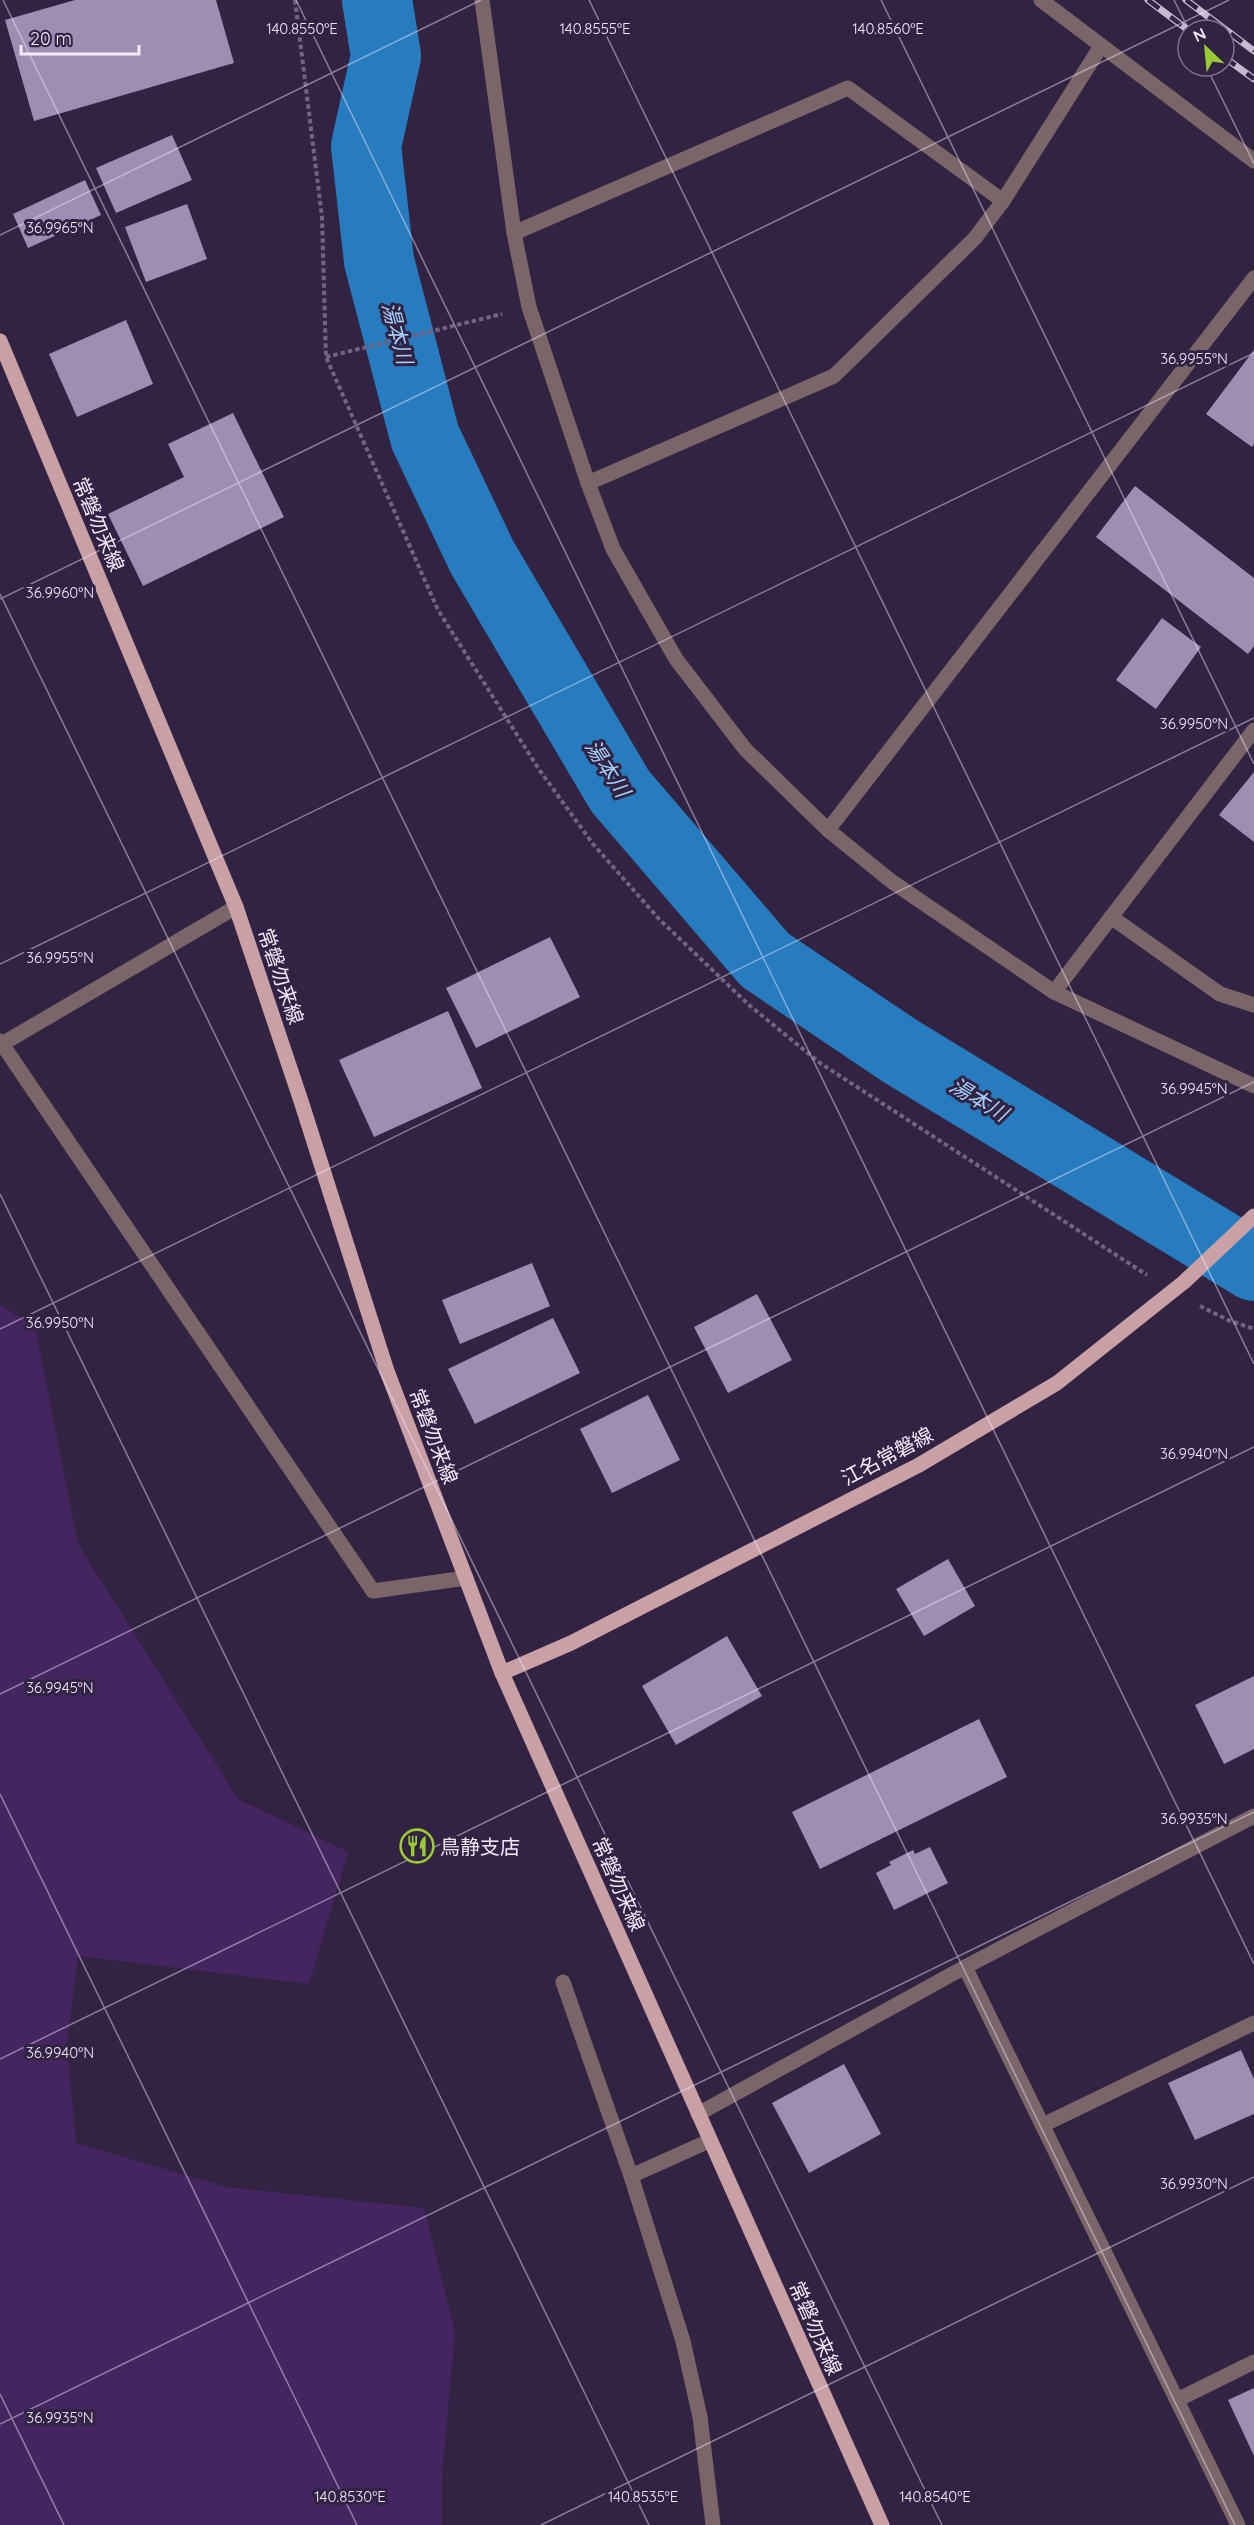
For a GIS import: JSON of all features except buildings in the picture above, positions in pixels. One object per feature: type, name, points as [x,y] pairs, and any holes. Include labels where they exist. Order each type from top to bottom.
[{"type":"main road","name":"常磐勿来線","points":[[0,341],[236,908],[301,1101],[387,1371],[502,1673],[882,2525]]},
{"type":"main road","name":"江名常磐線","points":[[502,1673],[571,1643],[920,1465],[1057,1383],[1178,1287],[1254,1216]]},
{"type":"street","points":[[482,0],[514,233],[528,307],[613,549],[676,659],[745,748],[828,831],[891,881],[1054,992],[1254,1086]]},
{"type":"street","points":[[1041,0],[1254,161]]},
{"type":"street","points":[[588,483],[834,376],[975,238],[1003,201],[1101,46]]},
{"type":"street","points":[[514,233],[848,88],[1003,201]]},
{"type":"street","points":[[828,831],[1254,278]]},
{"type":"street","points":[[1054,992],[1254,730]]},
{"type":"street","points":[[236,908],[1,1042],[373,1591],[466,1578]]},
{"type":"street","points":[[1111,917],[1221,994],[1254,1005]]},
{"type":"street","points":[[698,2114],[965,1967],[1254,1816]]},
{"type":"street","points":[[965,1967],[1238,2525]]},
{"type":"street","points":[[563,1982],[631,2176],[683,2341],[700,2417],[713,2525]]},
{"type":"street","points":[[1043,2126],[1254,2024]]},
{"type":"street","points":[[631,2176],[710,2141]]},
{"type":"street","points":[[1177,2400],[1254,2362]]},
{"type":"path","points":[[295,0],[322,217],[326,357],[438,610],[538,768],[593,844],[659,919],[749,1005],[820,1063],[1228,1320],[1254,1329]]},
{"type":"path","points":[[326,357],[508,312]]},
{"type":"shaded area","points":[[0,1305],[35,1326],[78,1544],[238,1799],[348,1852],[309,1984],[78,1956],[67,2042],[76,2143],[226,2187],[424,2208],[455,2332],[442,2474],[442,2525],[0,2525]]},
{"type":"waterway","name":"湯本川","points":[[377,0],[386,56],[366,146],[379,261],[425,437],[482,557],[620,791],[765,960],[900,1051],[1254,1266]]},
{"type":"railway","points":[[1148,0],[1176,21]]},
{"type":"railway","points":[[1186,0],[1254,51]]},
{"type":"railway","points":[[1236,66],[1254,79]]},
{"type":"place","name":"鳥静支店","points":[[417,1846]]}]
